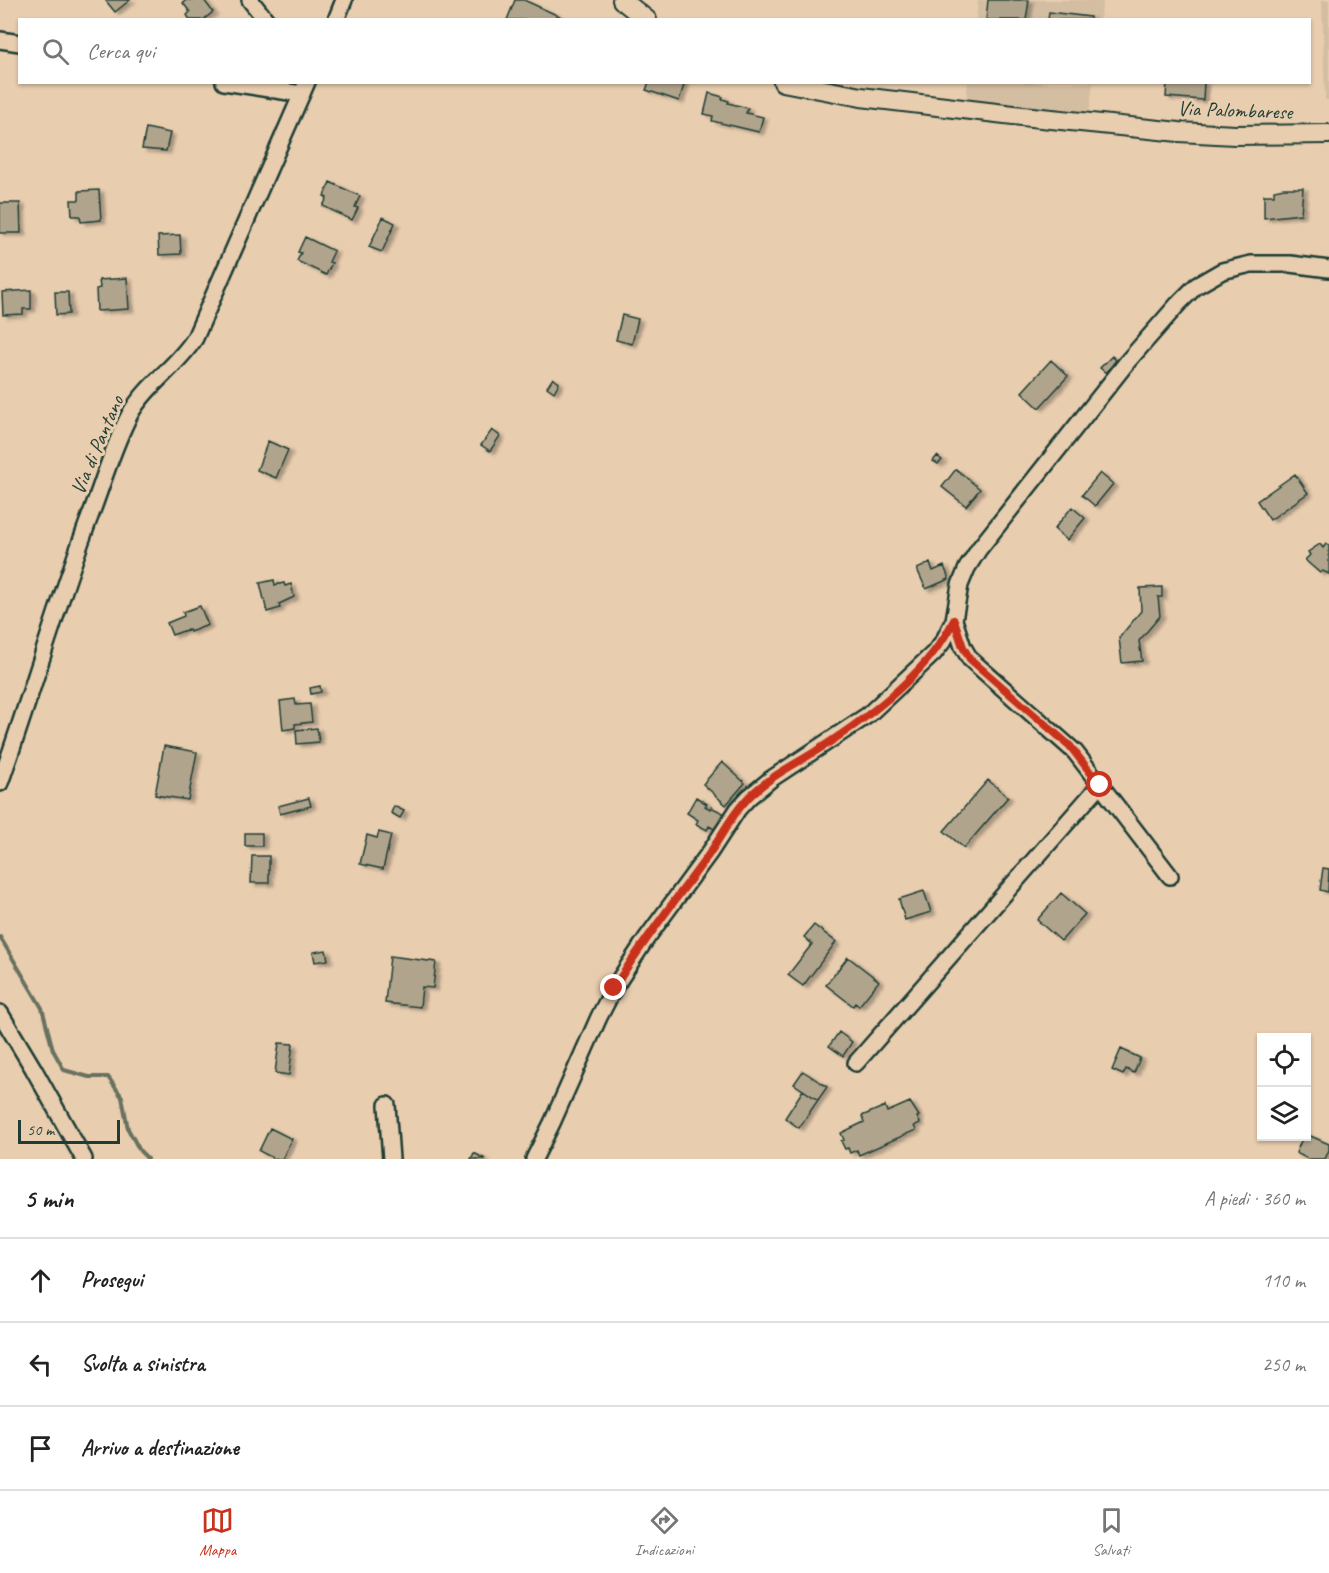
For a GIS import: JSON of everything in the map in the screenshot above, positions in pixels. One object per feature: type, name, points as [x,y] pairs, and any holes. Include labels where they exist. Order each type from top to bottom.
[{"type":"main road","points":[[622,0],[644,18]]},
{"type":"main road","name":"Via Palombarese","points":[[793,84],[861,97],[1170,131],[1235,135],[1329,134]]},
{"type":"street","points":[[250,0],[264,18]]},
{"type":"street","points":[[337,18],[344,0]]},
{"type":"street","points":[[0,40],[18,44]]},
{"type":"street","points":[[251,84],[305,88]]},
{"type":"street","name":"Via di Pantano","points":[[0,783],[80,543],[122,430],[146,390],[182,356],[197,335],[305,88]]},
{"type":"street","points":[[534,1159],[611,994],[639,949],[745,801],[771,779],[874,710],[934,653],[944,640],[954,620],[960,585],[979,549],[1112,381],[1184,297],[1209,278],[1244,265],[1283,263],[1329,269]]},
{"type":"street","points":[[954,620],[963,647],[970,659],[1070,746],[1170,876]]},
{"type":"street","points":[[856,1063],[1100,785]]},
{"type":"street","points":[[0,1013],[84,1159]]},
{"type":"street","points":[[387,1105],[391,1159]]},
{"type":"shaded area","points":[[978,0],[1103,0],[1100,18],[976,18]]},
{"type":"shaded area","points":[[1322,0],[1329,0],[1329,100],[1325,100]]},
{"type":"shaded area","points":[[968,84],[1093,84],[1089,115],[966,100]]},
{"type":"building","points":[[130,0],[115,12],[106,1]]},
{"type":"building","points":[[186,0],[204,0],[213,12],[206,18],[189,18],[187,15],[190,12],[183,3]]},
{"type":"building","points":[[515,0],[524,0],[561,17],[561,18],[508,18]]},
{"type":"building","points":[[988,0],[1029,0],[1026,18],[986,18]]},
{"type":"building","points":[[1049,12],[1090,17],[1090,18],[1048,18]]},
{"type":"building","points":[[648,84],[684,84],[679,101],[646,90]]},
{"type":"building","points":[[1167,84],[1204,84],[1203,100],[1166,97]]},
{"type":"building","points":[[709,93],[723,97],[722,99],[729,101],[728,103],[748,108],[746,113],[763,117],[759,132],[712,121],[713,116],[704,114]]},
{"type":"building","points":[[146,128],[170,133],[166,151],[142,149]]},
{"type":"building","points":[[330,182],[360,196],[355,207],[358,208],[352,220],[323,206],[327,198],[324,196]]},
{"type":"building","points":[[1303,188],[1301,214],[1264,218],[1264,195],[1274,195],[1274,190]]},
{"type":"building","points":[[99,190],[101,220],[81,222],[80,216],[72,216],[71,200],[79,200],[79,191]]},
{"type":"building","points":[[0,203],[20,203],[21,233],[0,233]]},
{"type":"building","points":[[383,217],[395,223],[382,252],[369,247]]},
{"type":"building","points":[[180,235],[181,254],[159,255],[158,236]]},
{"type":"building","points":[[305,237],[334,251],[329,262],[332,263],[326,275],[297,261],[301,253],[298,252]]},
{"type":"building","points":[[127,278],[129,309],[97,311],[96,289],[100,288],[99,280]]},
{"type":"building","points":[[31,290],[31,309],[23,309],[23,314],[3,315],[2,292]]},
{"type":"building","points":[[55,292],[68,292],[69,314],[56,315]]},
{"type":"building","points":[[622,315],[638,319],[632,344],[616,340]]},
{"type":"building","points":[[1112,356],[1116,360],[1106,373],[1100,368]]},
{"type":"building","points":[[1051,360],[1068,376],[1039,408],[1022,392]]},
{"type":"building","points":[[553,378],[559,383],[554,392],[547,387]]},
{"type":"building","points":[[492,430],[500,436],[490,451],[481,445]]},
{"type":"building","points":[[268,441],[288,450],[276,478],[257,470]]},
{"type":"building","points":[[937,456],[942,460],[938,464],[933,461]]},
{"type":"building","points":[[956,469],[980,489],[966,506],[942,487]]},
{"type":"building","points":[[1100,473],[1113,484],[1095,506],[1082,495]]},
{"type":"building","points":[[1295,474],[1308,493],[1270,520],[1257,501]]},
{"type":"building","points":[[1072,507],[1085,518],[1067,540],[1054,529]]},
{"type":"building","points":[[1320,544],[1323,548],[1326,544],[1329,546],[1329,574],[1323,571],[1320,573],[1305,560],[1310,555],[1308,552]]},
{"type":"building","points":[[930,563],[933,571],[944,566],[949,579],[926,589],[917,569]]},
{"type":"building","points":[[274,580],[275,585],[291,584],[294,597],[279,604],[280,608],[267,612],[260,583]]},
{"type":"building","points":[[1162,587],[1162,597],[1158,597],[1160,616],[1139,641],[1142,661],[1122,663],[1119,638],[1141,611],[1140,588]]},
{"type":"building","points":[[200,606],[208,625],[190,632],[189,629],[172,635],[167,623],[184,616],[183,612]]},
{"type":"building","points":[[320,686],[321,692],[311,694],[310,688]]},
{"type":"building","points":[[295,699],[296,705],[310,704],[312,722],[295,724],[295,728],[283,730],[280,701]]},
{"type":"building","points":[[317,728],[319,742],[297,744],[296,730]]},
{"type":"building","points":[[164,746],[197,752],[188,800],[155,795]]},
{"type":"building","points":[[722,762],[745,783],[726,805],[703,784]]},
{"type":"building","points":[[988,780],[1008,797],[964,848],[944,831]]},
{"type":"building","points":[[696,797],[707,804],[705,806],[710,809],[711,807],[725,814],[716,830],[709,826],[707,830],[696,824],[698,820],[687,813]]},
{"type":"building","points":[[309,798],[311,806],[280,814],[278,806]]},
{"type":"building","points":[[394,806],[404,811],[400,818],[391,813]]},
{"type":"building","points":[[379,832],[391,835],[383,869],[360,864],[367,835],[377,838]]},
{"type":"building","points":[[245,833],[262,833],[262,846],[245,846]]},
{"type":"building","points":[[252,856],[269,856],[269,883],[251,883]]},
{"type":"building","points":[[1323,868],[1329,869],[1328,892],[1320,890]]},
{"type":"building","points":[[924,891],[931,912],[905,920],[899,899]]},
{"type":"building","points":[[1061,893],[1085,914],[1061,941],[1037,920]]},
{"type":"building","points":[[814,925],[836,942],[803,986],[788,975],[812,944],[804,937]]},
{"type":"building","points":[[326,950],[328,960],[315,962],[313,952]]},
{"type":"building","points":[[390,956],[436,962],[433,988],[422,987],[420,1007],[385,1003]]},
{"type":"building","points":[[848,957],[879,981],[859,1006],[855,1003],[853,1006],[826,985]]},
{"type":"building","points":[[839,1032],[852,1042],[843,1056],[829,1046]]},
{"type":"building","points":[[279,1043],[293,1044],[289,1075],[275,1073]]},
{"type":"building","points":[[1121,1049],[1140,1058],[1134,1073],[1126,1069],[1123,1075],[1112,1070]]},
{"type":"building","points":[[803,1071],[827,1087],[818,1100],[794,1084]]},
{"type":"building","points":[[803,1090],[818,1100],[799,1128],[785,1118]]},
{"type":"building","points":[[910,1102],[919,1116],[917,1117],[920,1123],[914,1126],[916,1130],[859,1155],[857,1150],[850,1153],[848,1148],[845,1149],[841,1141],[844,1140],[841,1133],[864,1122],[862,1116],[885,1106],[887,1112]]},
{"type":"building","points":[[270,1128],[292,1139],[282,1159],[275,1159],[259,1151]]},
{"type":"building","points":[[1311,1136],[1329,1144],[1325,1159],[1308,1159],[1296,1153],[1301,1141],[1311,1141]]},
{"type":"building","points":[[474,1153],[485,1159],[471,1159]]},
{"type":"waterway","points":[[0,937],[42,1008],[53,1050],[64,1070],[89,1077],[108,1077],[122,1097],[128,1129],[140,1151],[148,1159]]},
{"type":"route","points":[[614,988],[639,949],[745,801],[771,779],[874,710],[934,653],[944,640],[954,620],[958,636],[970,659],[1070,746],[1100,785]]}]
